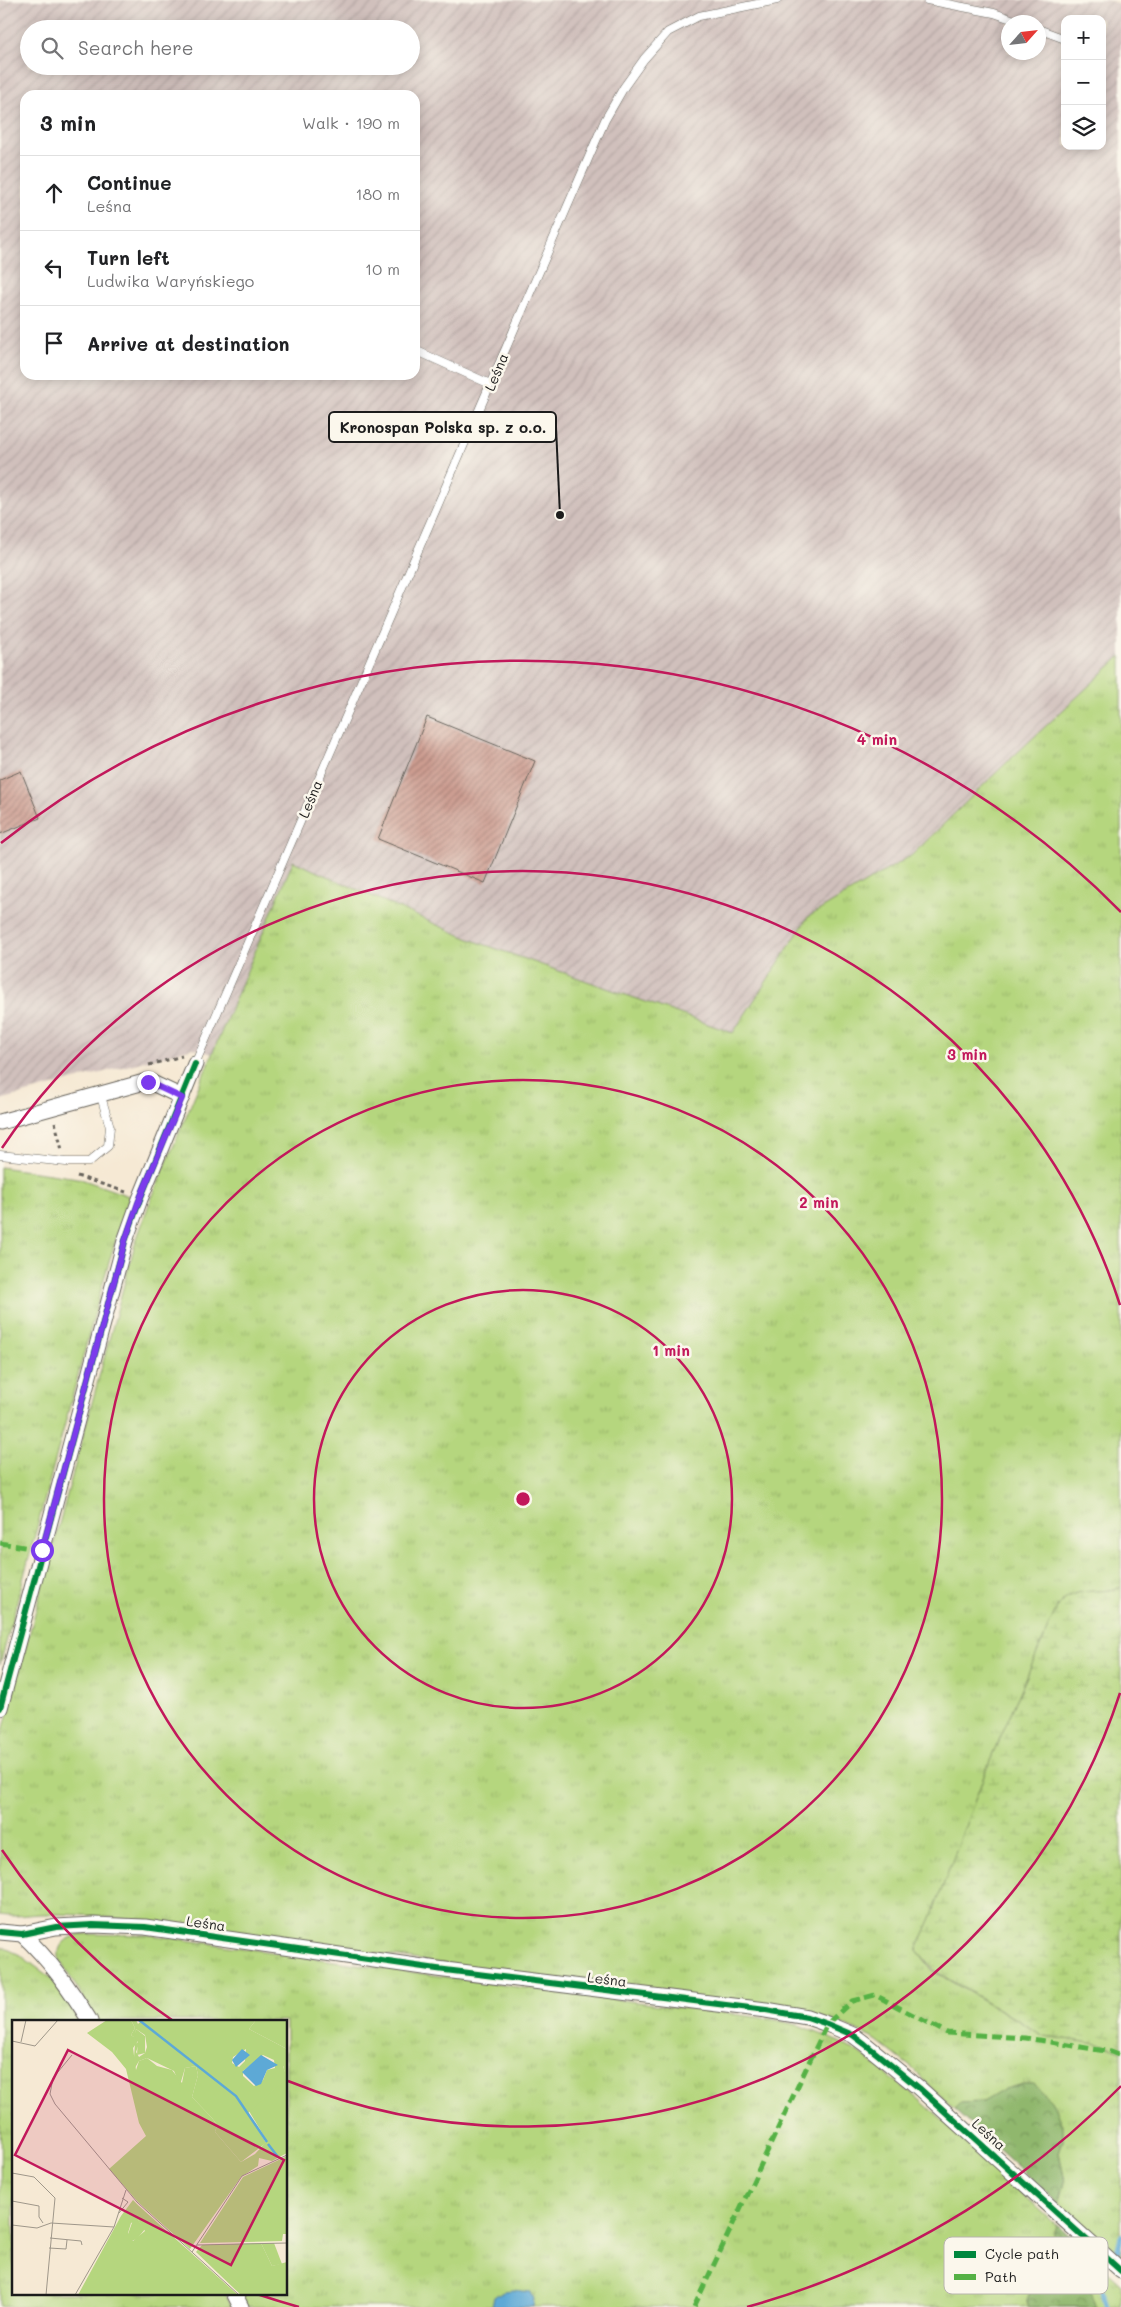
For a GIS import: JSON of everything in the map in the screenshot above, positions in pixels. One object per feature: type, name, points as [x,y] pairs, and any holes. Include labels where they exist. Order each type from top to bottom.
[{"type":"street","name":"Leśna","points":[[0,1708],[116,1274],[140,1199],[195,1064]]},
{"type":"street","points":[[0,1122],[100,1093],[148,1082],[182,1098]]},
{"type":"street","name":"Leśna","points":[[0,1932],[22,1934],[56,1928],[84,1926],[144,1927],[437,1970],[766,2010],[807,2017],[853,2036],[881,2056],[919,2088],[1083,2237]]},
{"type":"street","points":[[22,1934],[43,1954],[66,1984],[89,2020]]},
{"type":"street","name":"Leśna","points":[[1108,2260],[1121,2272]]},
{"type":"street","points":[[234,2294],[241,2307]]},
{"type":"lane","name":"Leśna","points":[[195,1064],[605,120],[624,87],[644,59],[668,32],[699,16],[777,0]]},
{"type":"lane","points":[[927,0],[1002,15]]},
{"type":"lane","points":[[1046,32],[1061,38]]},
{"type":"lane","points":[[420,352],[490,384]]},
{"type":"lane","points":[[0,1155],[66,1162],[90,1162],[108,1146],[110,1127],[100,1093]]},
{"type":"path","points":[[52,1107],[69,1174],[107,1185],[140,1199]]},
{"type":"shaded area","points":[[0,0],[1106,0],[1121,4],[1121,656],[1004,765],[912,855],[808,917],[733,1033],[469,939],[293,861],[213,1054],[193,1048],[0,1100]]},
{"type":"green space","points":[[1121,656],[1121,1587],[1104,1591],[1080,1592],[1065,1599],[1058,1605],[987,1768],[931,1918],[917,1950],[933,1971],[1044,2036],[1106,2045],[1121,2051],[1121,2259],[1108,2247],[1108,2237],[1096,2237],[1059,2204],[1065,2182],[1059,2153],[1063,2141],[993,2097],[983,2102],[960,2103],[954,2109],[912,2068],[876,2040],[843,2024],[638,1991],[145,1921],[63,1914],[0,1915],[0,1742],[135,1244],[148,1207],[293,861],[469,939],[733,1033],[808,917],[912,855],[1004,765]]},
{"type":"green space","points":[[0,1167],[78,1178],[129,1196],[104,1279],[0,1665]]},
{"type":"green space","points":[[1121,1587],[1121,2051],[1106,2045],[1044,2036],[935,1971],[917,1950],[931,1918],[987,1768],[1058,1605],[1065,1599],[1080,1592],[1104,1591]]},
{"type":"green space","points":[[80,1934],[151,1935],[517,1987],[772,2019],[801,2026],[840,2042],[868,2059],[920,2100],[1070,2237],[944,2237],[944,2294],[1108,2294],[1108,2272],[1121,2284],[1121,2307],[247,2307],[240,2294],[288,2294],[288,2020],[97,2020],[60,1961],[59,1950],[63,1943]]},
{"type":"green space","points":[[1,1946],[20,1955],[51,1978],[79,2020],[12,2020],[12,2294],[226,2294],[232,2307],[0,2307]]},
{"type":"green space","points":[[1022,2084],[1034,2084],[1051,2100],[1063,2126],[1063,2141],[1059,2153],[1065,2182],[1059,2204],[954,2109],[960,2103],[983,2102],[1005,2089]]},
{"type":"green space","points":[[1056,2224],[1070,2237],[1053,2237]]},
{"type":"green space","points":[[1029,2294],[1091,2294],[1096,2307],[1028,2307],[1026,2302]]},
{"type":"water","points":[[503,2291],[531,2292],[534,2299],[533,2307],[492,2307],[494,2297]]},
{"type":"building","points":[[427,717],[535,761],[485,883],[378,839]]},
{"type":"building","points":[[21,771],[40,818],[0,834],[0,780]]},
{"type":"waterway","points":[[1117,2252],[1121,2236]]},
{"type":"waterway","points":[[1104,2294],[1107,2307]]},
{"type":"marked path","points":[[0,1543],[42,1550]]},
{"type":"marked path","points":[[694,2307],[827,2024],[852,2001],[875,1995],[947,2033],[1026,2038],[1111,2052],[1121,2056]]},
{"type":"cycle path","points":[[0,1708],[125,1241],[195,1064]]},
{"type":"cycle path","points":[[0,1932],[22,1934],[56,1927],[93,1925],[145,1927],[437,1969],[766,2010],[807,2017],[853,2035],[865,2044],[919,2088],[1083,2237]]},
{"type":"cycle path","points":[[1108,2259],[1121,2271]]},
{"type":"place","name":"Kronospan Polska sp. z o.o.","points":[[560,515]]},
{"type":"route","points":[[42,1550],[125,1241],[138,1203],[182,1098],[148,1082]]}]
